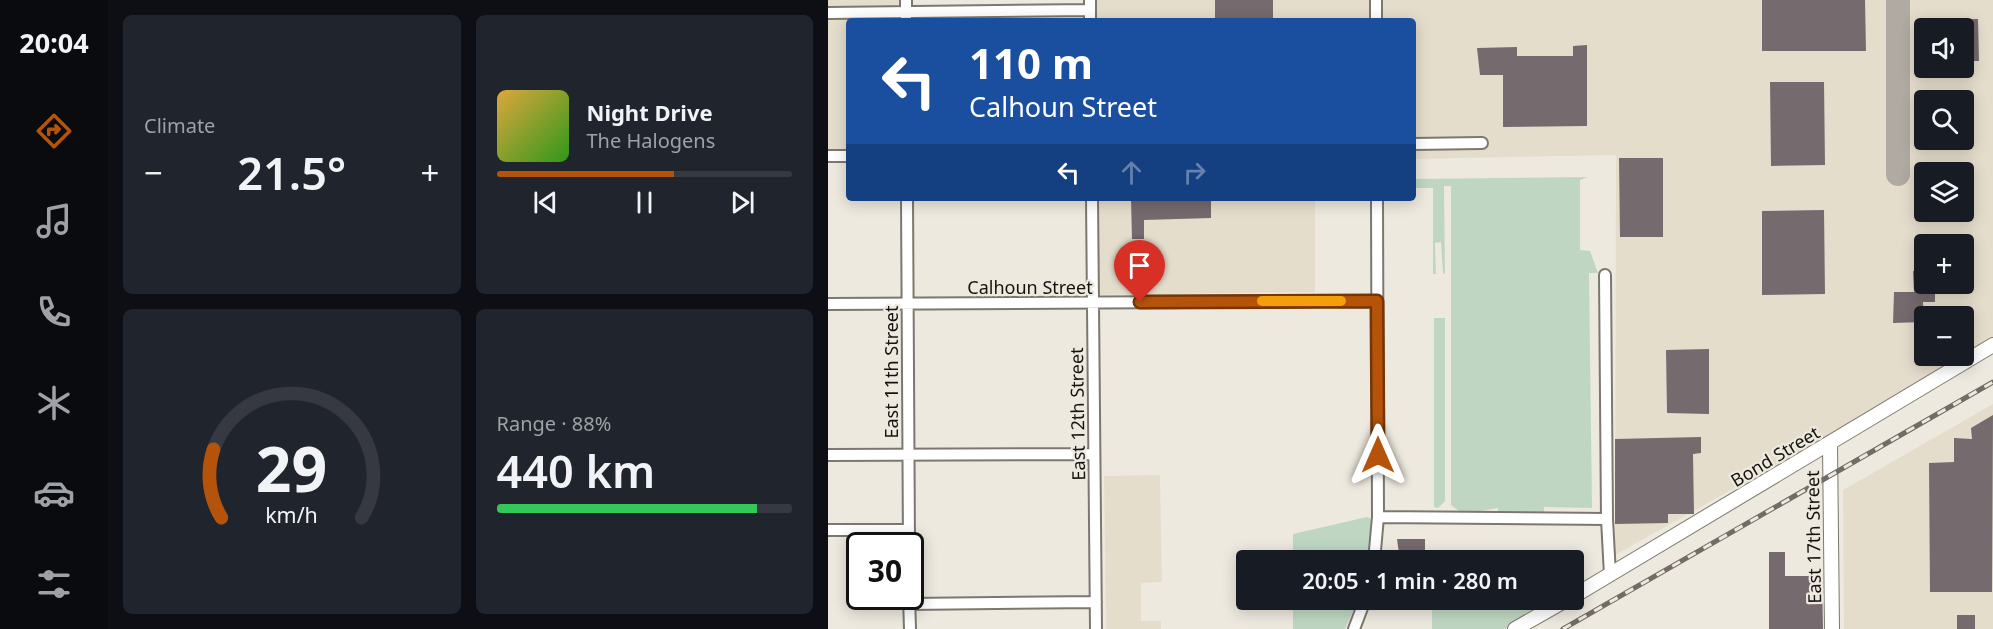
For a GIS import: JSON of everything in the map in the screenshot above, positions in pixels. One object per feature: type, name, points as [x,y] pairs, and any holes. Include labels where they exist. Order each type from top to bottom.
[{"type":"street","points":[[906,0],[906,16]]},
{"type":"street","points":[[1376,0],[1376,18]]},
{"type":"street","points":[[828,13],[906,16],[1090,10]]},
{"type":"street","points":[[1416,144],[1482,143]]},
{"type":"street","points":[[828,156],[846,156]]},
{"type":"street","name":"East 11th Street","points":[[907,201],[909,530]]},
{"type":"street","name":"East 12th Street","points":[[1092,201],[1096,629]]},
{"type":"street","points":[[1375,550],[1378,517],[1377,201]]},
{"type":"street","points":[[1605,275],[1607,519],[1610,575]]},
{"type":"street","name":"Calhoun Street","points":[[828,304],[1377,301]]},
{"type":"street","name":"Bond Street","points":[[1584,590],[1830,444],[1916,389],[1993,345]]},
{"type":"street","name":"East 17th Street","points":[[1830,444],[1832,629]]},
{"type":"street","points":[[828,454],[1094,454]]},
{"type":"street","points":[[1378,517],[1607,519]]},
{"type":"street","points":[[828,530],[909,530]]},
{"type":"street","points":[[924,600],[1096,603]]},
{"type":"street","points":[[909,610],[910,629]]},
{"type":"street","points":[[1354,629],[1361,610]]},
{"type":"street","points":[[1515,629],[1548,610]]},
{"type":"shaded area","points":[[828,0],[900,0],[900,18],[846,18],[846,152],[828,152]]},
{"type":"shaded area","points":[[1096,0],[1993,0],[1993,338],[1974,349],[1974,306],[1914,306],[1914,366],[1946,366],[1831,434],[1615,555],[1616,155],[1416,159],[1416,18],[1096,18]]},
{"type":"shaded area","points":[[1096,201],[1315,201],[1315,292],[1096,295]]},
{"type":"shaded area","points":[[1993,404],[1993,629],[1844,629],[1843,490]]},
{"type":"shaded area","points":[[1160,475],[1162,582],[1141,583],[1141,621],[1161,621],[1161,629],[1106,629],[1104,476]]},
{"type":"green space","points":[[1588,177],[1580,180],[1580,250],[1590,251],[1598,273],[1589,273],[1592,508],[1544,507],[1544,513],[1498,513],[1498,508],[1463,514],[1451,505],[1451,186],[1444,186],[1445,273],[1443,274],[1441,242],[1435,243],[1436,274],[1433,274],[1433,188],[1416,188],[1416,179]]},
{"type":"green space","points":[[1434,318],[1445,318],[1445,501],[1438,508],[1434,507]]},
{"type":"green space","points":[[1367,517],[1371,519],[1368,550],[1293,550],[1293,534]]},
{"type":"green space","points":[[1293,610],[1354,610],[1345,629],[1293,629]]},
{"type":"green space","points":[[1432,610],[1538,610],[1505,629],[1432,629]]},
{"type":"building","points":[[1215,0],[1273,0],[1273,18],[1215,18]]},
{"type":"building","points":[[1762,0],[1865,0],[1866,51],[1762,51]]},
{"type":"building","points":[[1974,19],[1978,19],[1979,61],[1974,61]]},
{"type":"building","points":[[1587,45],[1587,126],[1503,127],[1503,75],[1480,75],[1477,48],[1517,47],[1517,56],[1573,56],[1573,46]]},
{"type":"building","points":[[1770,82],[1824,82],[1825,165],[1771,166]]},
{"type":"building","points":[[1619,158],[1663,158],[1663,237],[1620,237]]},
{"type":"building","points":[[1131,201],[1211,201],[1211,218],[1144,220],[1144,239],[1132,239]]},
{"type":"building","points":[[1824,210],[1825,294],[1762,295],[1762,211]]},
{"type":"building","points":[[1894,292],[1935,294],[1935,302],[1923,302],[1923,306],[1914,306],[1914,322],[1893,323]]},
{"type":"building","points":[[1709,349],[1709,414],[1667,413],[1666,350]]},
{"type":"building","points":[[1993,415],[1992,592],[1930,592],[1929,463],[1954,462],[1954,438],[1972,439],[1971,428]]},
{"type":"building","points":[[1701,437],[1701,453],[1693,454],[1694,514],[1668,514],[1668,523],[1615,524],[1615,439]]},
{"type":"building","points":[[1397,539],[1425,539],[1425,550],[1398,550]]},
{"type":"building","points":[[1769,552],[1785,552],[1785,576],[1822,576],[1823,629],[1769,629]]},
{"type":"building","points":[[1957,615],[1975,615],[1975,629],[1957,629]]},
{"type":"taxiway","points":[[1898,0],[1898,174]]},
{"type":"railway","points":[[1563,629],[1993,382]]},
{"type":"slow traffic","points":[[1262,301],[1341,301]]},
{"type":"route","points":[[1140,302],[1377,301],[1378,455]]}]
